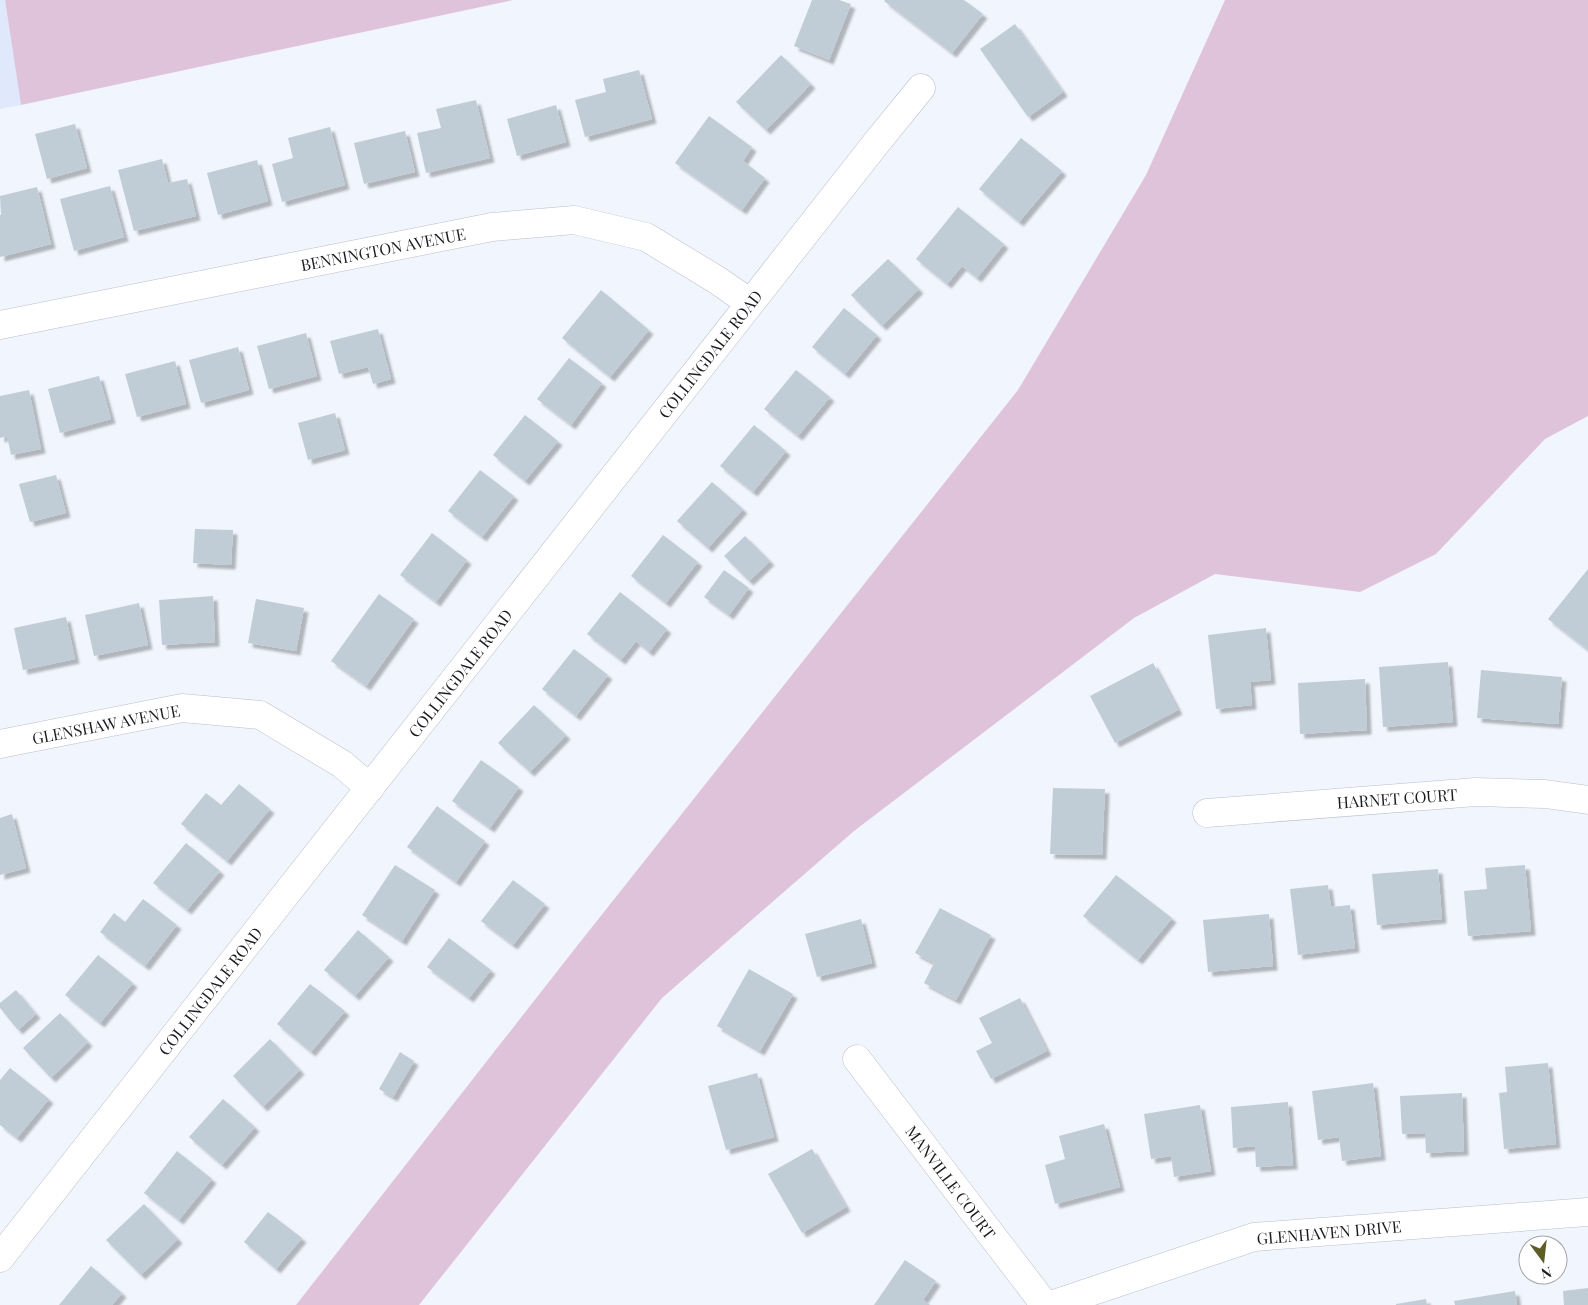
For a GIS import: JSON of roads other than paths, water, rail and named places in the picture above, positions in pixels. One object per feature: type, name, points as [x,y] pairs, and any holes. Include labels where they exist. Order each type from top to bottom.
[{"type":"street","name":"COLLINGDALE ROAD","points":[[0,1258],[921,88]]},
{"type":"street","name":"BENNINGTON AVENUE","points":[[0,325],[492,227],[574,220],[646,237],[717,280],[750,303]]},
{"type":"street","name":"GLENSHAW AVENUE","points":[[0,744],[182,708],[260,715],[342,764],[370,788]]},
{"type":"street","name":"HARNET COURT","points":[[1207,813],[1476,792],[1545,794],[1588,800]]},
{"type":"street","name":"MANVILLE COURT","points":[[856,1059],[1045,1305]]},
{"type":"street","name":"GLENHAVEN DRIVE","points":[[1051,1305],[1254,1237],[1588,1212]]}]
